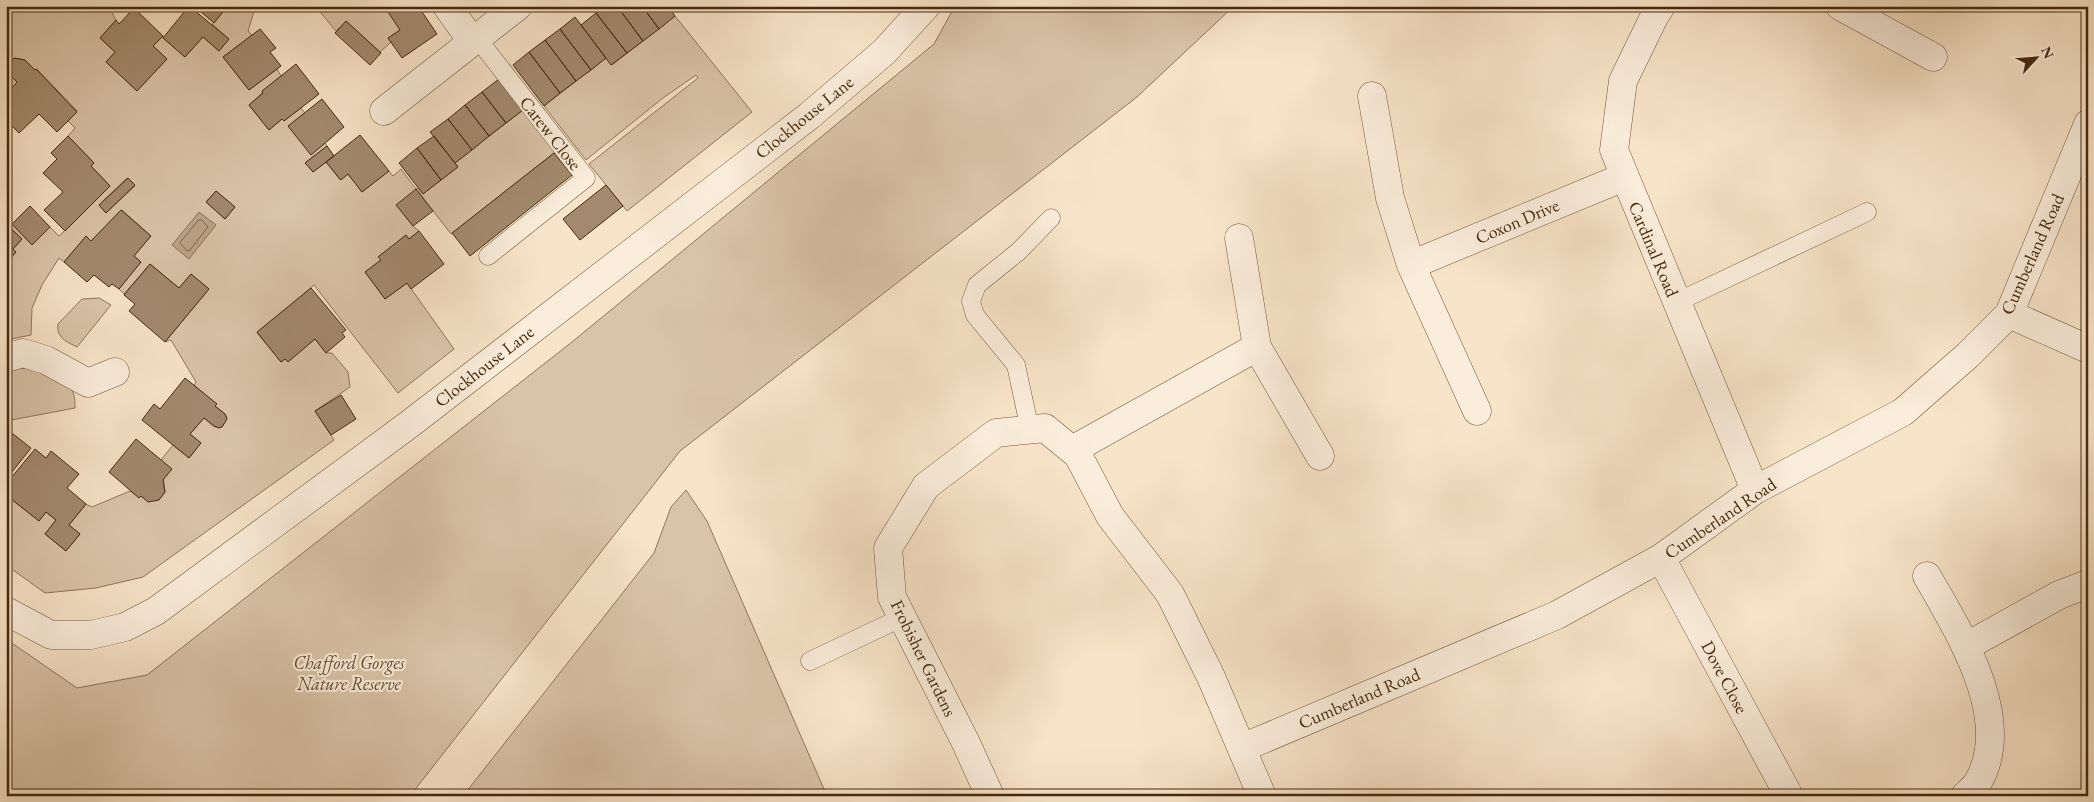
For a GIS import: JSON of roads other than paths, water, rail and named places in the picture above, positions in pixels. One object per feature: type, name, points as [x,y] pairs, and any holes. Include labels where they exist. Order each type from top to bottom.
[{"type":"street","name":"Carew Close","points":[[447,6],[475,39]]},
{"type":"street","points":[[384,111],[518,6]]},
{"type":"street","name":"Clockhouse Lane","points":[[6,611],[51,635],[91,635],[125,627],[156,612],[407,426],[808,116],[884,52],[926,6]]},
{"type":"street","points":[[1840,6],[1932,57]]},
{"type":"street","name":"Cardinal Road","points":[[1651,10],[1624,81],[1614,150],[1755,490]]},
{"type":"street","points":[[1372,96],[1390,198],[1411,265],[1478,411]]},
{"type":"street","name":"Cumberland Road","points":[[1242,748],[1557,615],[1661,558],[1755,490],[1903,412],[1968,355],[2010,314],[2088,124]]},
{"type":"street","name":"Coxon Drive","points":[[1411,265],[1624,177]]},
{"type":"street","points":[[1239,238],[1257,347],[1320,456]]},
{"type":"street","points":[[2010,314],[2088,349]]},
{"type":"street","points":[[1072,450],[1257,347]]},
{"type":"street","points":[[6,358],[23,353],[46,360],[87,394],[115,372]]},
{"type":"street","name":"Frobisher Gardens","points":[[990,796],[966,743],[892,597],[888,548],[926,486],[996,433],[1045,428],[1078,455],[1110,516],[1170,594],[1211,678],[1262,796]]},
{"type":"street","name":"Dove Close","points":[[1661,558],[1789,796]]},
{"type":"street","points":[[1927,576],[1967,646],[1985,696],[1991,746],[1978,783],[1965,796]]},
{"type":"street","points":[[1967,646],[2059,595],[2085,585],[2088,587]]},
{"type":"lane","name":"Carew Close","points":[[475,39],[586,178],[488,256]]},
{"type":"lane","points":[[1677,302],[1867,212]]},
{"type":"lane","points":[[1030,430],[1016,365],[975,315],[971,301],[977,285],[1018,252],[1051,218]]},
{"type":"lane","points":[[810,662],[902,617]]},
{"type":"water","points":[[199,212],[216,225],[189,259],[172,245]]},
{"type":"park label","name":"Chafford Gorges Nature Reserve","points":[[349,672]]}]
